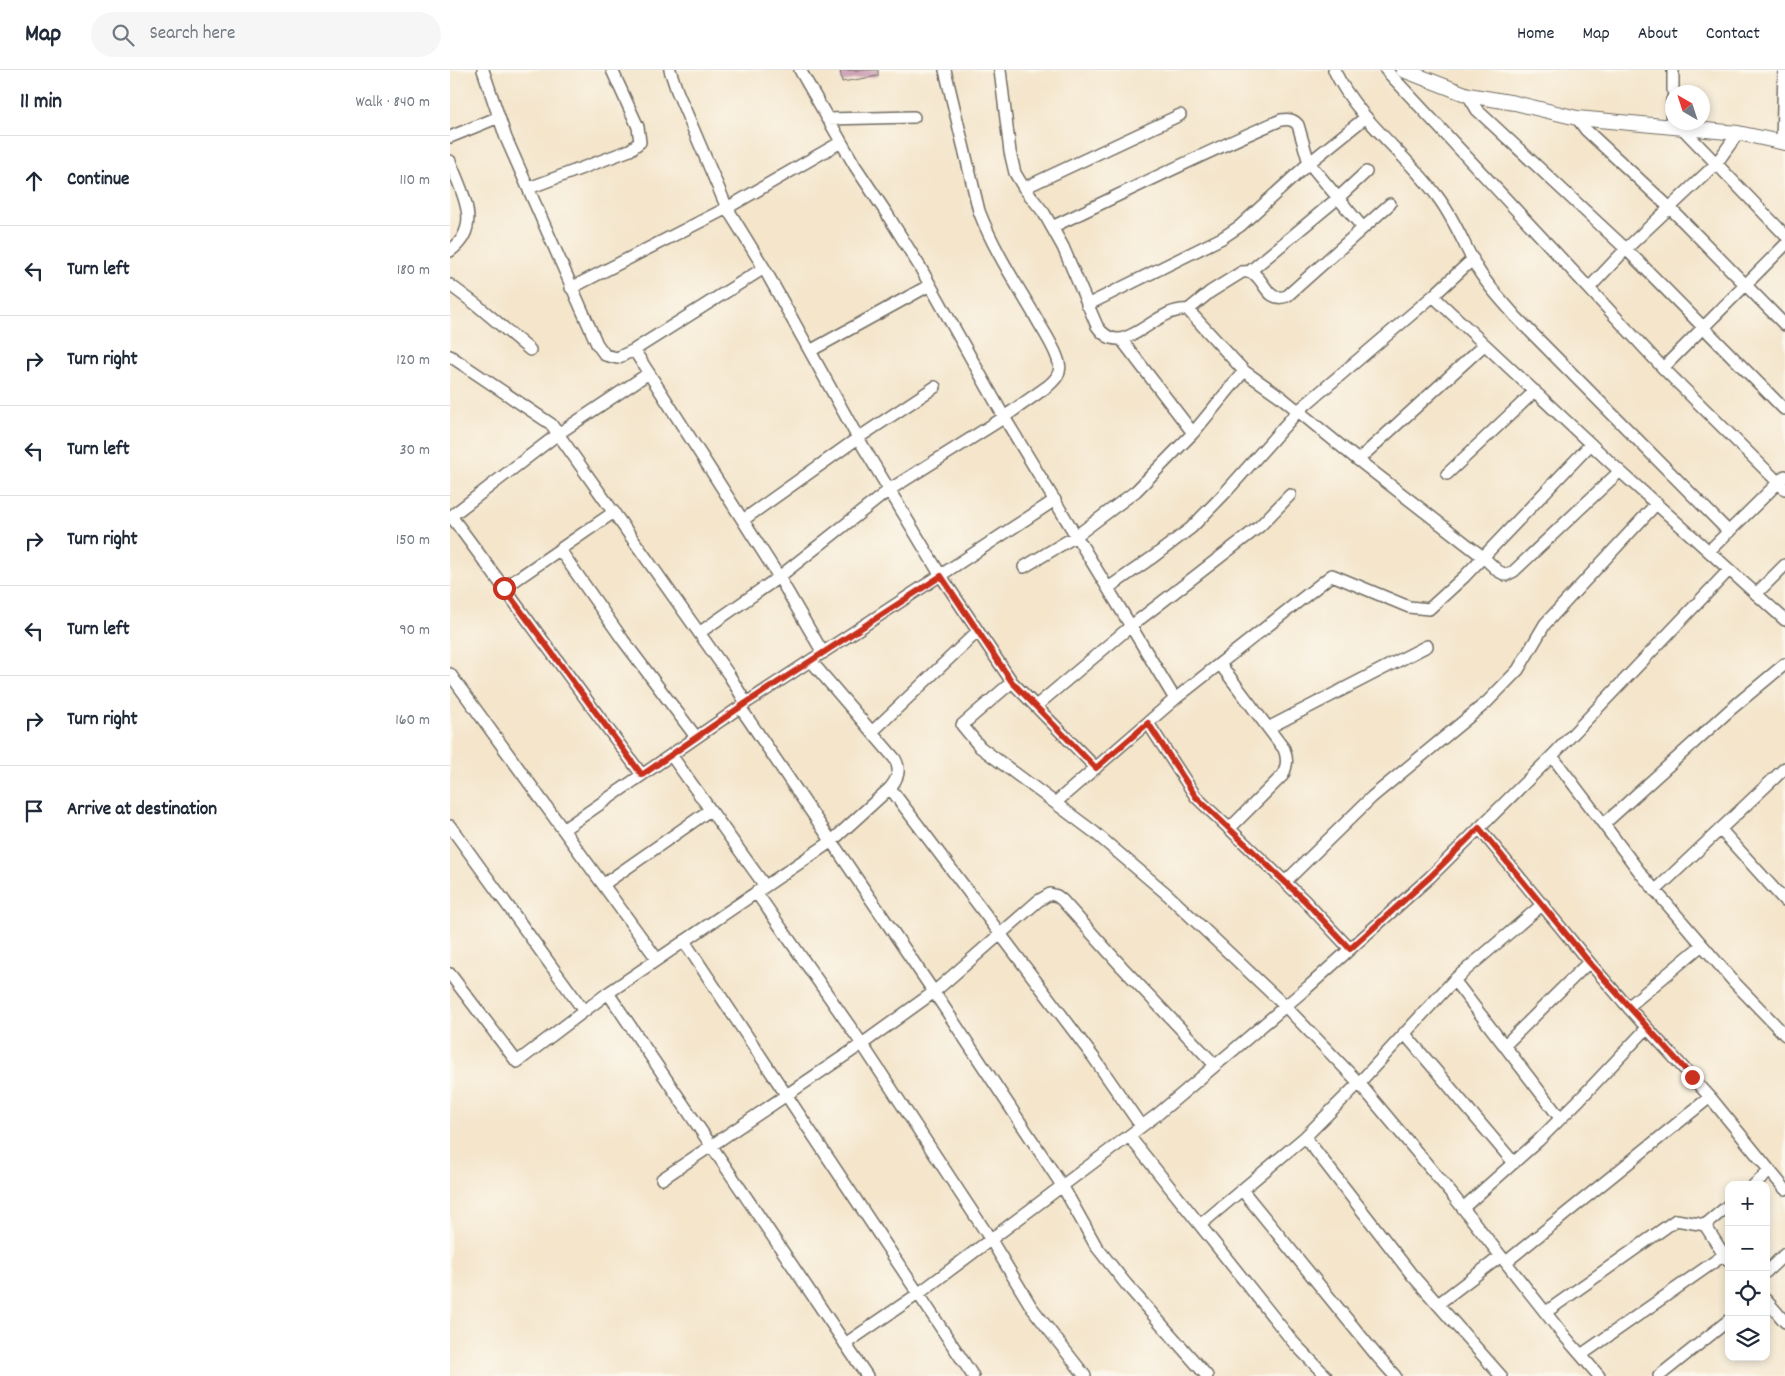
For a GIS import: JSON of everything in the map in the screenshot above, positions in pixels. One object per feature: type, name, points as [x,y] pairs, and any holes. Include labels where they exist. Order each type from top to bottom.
[{"type":"street","points":[[483,70],[506,138],[571,288],[600,350],[605,355],[617,358],[634,350],[764,268]]},
{"type":"street","points":[[529,188],[630,150],[637,145],[640,137],[638,127],[612,70]]},
{"type":"street","points":[[670,70],[677,91],[727,208],[764,268],[858,438],[941,576],[1012,682],[1096,768]]},
{"type":"street","points":[[800,70],[827,119],[930,285],[1004,417],[1175,699]]},
{"type":"street","points":[[699,633],[779,577],[889,490],[1004,417],[1056,379],[1059,373],[1059,364],[1048,339],[988,234],[973,190],[944,70]]},
{"type":"street","points":[[1000,70],[1010,152],[1016,173],[1024,188],[1044,213],[1064,247],[1088,305],[1103,334],[1115,340],[1121,340],[1175,310],[1188,310],[1210,292],[1242,272],[1249,272],[1258,277],[1271,295],[1277,298],[1287,296],[1390,204]]},
{"type":"street","points":[[1334,70],[1346,92],[1366,117],[1437,195],[1452,218],[1476,267],[1491,287],[1516,316],[1729,532]]},
{"type":"street","points":[[1386,70],[1663,368],[1783,483],[1709,551]]},
{"type":"street","points":[[1403,70],[1423,74],[1468,95],[1515,103],[1577,118],[1665,126]]},
{"type":"street","points":[[1673,70],[1673,85]]},
{"type":"street","points":[[1707,130],[1738,133],[1784,143],[1784,70]]},
{"type":"street","points":[[1468,95],[1477,110],[1626,249],[1702,328],[1785,409]]},
{"type":"street","points":[[1024,188],[1180,114]]},
{"type":"street","points":[[450,137],[498,116]]},
{"type":"street","points":[[827,119],[914,117]]},
{"type":"street","points":[[1088,305],[1222,238],[1240,226],[1309,163],[1366,117]]},
{"type":"street","points":[[1577,118],[1586,130],[1670,208],[1785,325]]},
{"type":"street","points":[[1052,227],[1191,160],[1281,120],[1292,120],[1298,125],[1309,163],[1363,228]]},
{"type":"street","points":[[1679,130],[1716,164],[1785,235]]},
{"type":"street","points":[[1589,288],[1626,249],[1716,164],[1738,133]]},
{"type":"street","points":[[571,288],[727,208],[841,142]]},
{"type":"street","points":[[450,161],[467,208],[469,219],[464,237],[450,251]]},
{"type":"street","points":[[1249,272],[1338,198],[1366,172]]},
{"type":"street","points":[[1663,368],[1785,245]]},
{"type":"street","points":[[1108,588],[1191,528],[1298,411],[1433,296],[1472,259]]},
{"type":"street","points":[[450,285],[530,350]]},
{"type":"street","points":[[810,351],[930,285]]},
{"type":"street","points":[[1433,296],[1620,471],[1785,620]]},
{"type":"street","points":[[1188,310],[1244,371],[1298,411],[1503,574],[1509,574],[1514,571],[1620,471]]},
{"type":"street","points":[[1121,340],[1193,433]]},
{"type":"street","points":[[1358,460],[1484,345]]},
{"type":"street","points":[[634,350],[779,577],[823,653]]},
{"type":"street","points":[[450,356],[551,424],[729,675],[743,705],[1063,1186],[1096,1246],[1126,1284],[1207,1376]]},
{"type":"street","points":[[1024,567],[1076,536],[1136,492],[1193,433],[1244,371]]},
{"type":"street","points":[[642,775],[451,516],[558,434],[649,373]]},
{"type":"street","points":[[742,520],[858,438],[935,387]]},
{"type":"street","points":[[1447,474],[1535,392]]},
{"type":"street","points":[[1055,803],[1175,699],[1332,575],[1409,607],[1429,608],[1464,577],[1591,444]]},
{"type":"street","points":[[1036,706],[1131,626],[1260,526],[1290,495]]},
{"type":"street","points":[[564,829],[743,705],[1055,500]]},
{"type":"street","points":[[1285,882],[1372,798],[1486,702],[1512,677],[1545,624],[1657,504]]},
{"type":"street","points":[[504,588],[614,512]]},
{"type":"street","points":[[560,550],[623,640],[696,737]]},
{"type":"street","points":[[1756,594],[1785,565]]},
{"type":"street","points":[[845,1344],[918,1294],[1129,1136],[1285,1006],[1430,877],[1552,756],[1729,570]]},
{"type":"street","points":[[872,732],[978,631]]},
{"type":"street","points":[[1268,728],[1427,646]]},
{"type":"street","points":[[450,974],[517,1062],[608,993],[832,841],[890,788],[898,773],[898,766],[872,732],[811,661]]},
{"type":"street","points":[[1220,664],[1284,750],[1287,758],[1287,766],[1283,775],[1229,829]]},
{"type":"street","points":[[1604,824],[1731,709],[1785,664]]},
{"type":"street","points":[[452,681],[564,829],[657,959]]},
{"type":"street","points":[[1012,682],[962,725],[980,747],[1094,832],[1168,895],[1285,1006],[1359,1083],[1599,1376]]},
{"type":"street","points":[[1148,723],[1196,797],[1304,900],[1350,949]]},
{"type":"street","points":[[671,755],[710,810],[991,1240],[1032,1308],[1085,1376]]},
{"type":"street","points":[[1552,756],[1655,891],[1734,982],[1785,1035]]},
{"type":"street","points":[[1655,891],[1785,768]]},
{"type":"street","points":[[890,788],[1094,1058],[1141,1126]]},
{"type":"street","points":[[604,884],[710,810]]},
{"type":"street","points":[[450,826],[584,1011]]},
{"type":"street","points":[[1479,828],[1589,962],[1710,1097],[1785,1189]]},
{"type":"street","points":[[1720,829],[1785,902]]},
{"type":"street","points":[[662,1179],[862,1044],[934,992],[1000,934],[1050,894],[1057,896],[1215,1065]]},
{"type":"street","points":[[1200,1225],[1305,1138],[1359,1083],[1454,980],[1543,904]]},
{"type":"street","points":[[684,941],[973,1376]]},
{"type":"street","points":[[1628,1007],[1702,945]]},
{"type":"street","points":[[1504,1046],[1589,962]]},
{"type":"street","points":[[1454,980],[1560,1118]]},
{"type":"street","points":[[608,993],[867,1376]]},
{"type":"street","points":[[1463,1208],[1514,1163],[1560,1118],[1647,1028]]},
{"type":"street","points":[[1404,1033],[1514,1163]]},
{"type":"street","points":[[1438,1304],[1503,1259],[1710,1097]]},
{"type":"street","points":[[1129,1136],[1294,1342],[1326,1376]]},
{"type":"street","points":[[1305,1138],[1412,1275],[1501,1376]]},
{"type":"street","points":[[1759,1181],[1770,1171]]},
{"type":"street","points":[[1242,1190],[1377,1356],[1396,1376]]},
{"type":"street","points":[[1705,1225],[1725,1208]]},
{"type":"street","points":[[1546,1312],[1676,1220],[1705,1225],[1725,1256]]},
{"type":"street","points":[[1767,1271],[1785,1254]]},
{"type":"street","points":[[1580,1355],[1725,1259]]},
{"type":"street","points":[[1770,1305],[1785,1322]]},
{"type":"street","points":[[1660,1376],[1725,1323]]},
{"type":"building","points":[[840,70],[878,70],[878,76],[842,82]]},
{"type":"route","points":[[504,588],[642,775],[746,703],[941,576],[1012,682],[1096,768],[1148,723],[1196,797],[1304,900],[1350,949],[1430,877],[1479,828],[1589,962],[1692,1077]]}]
